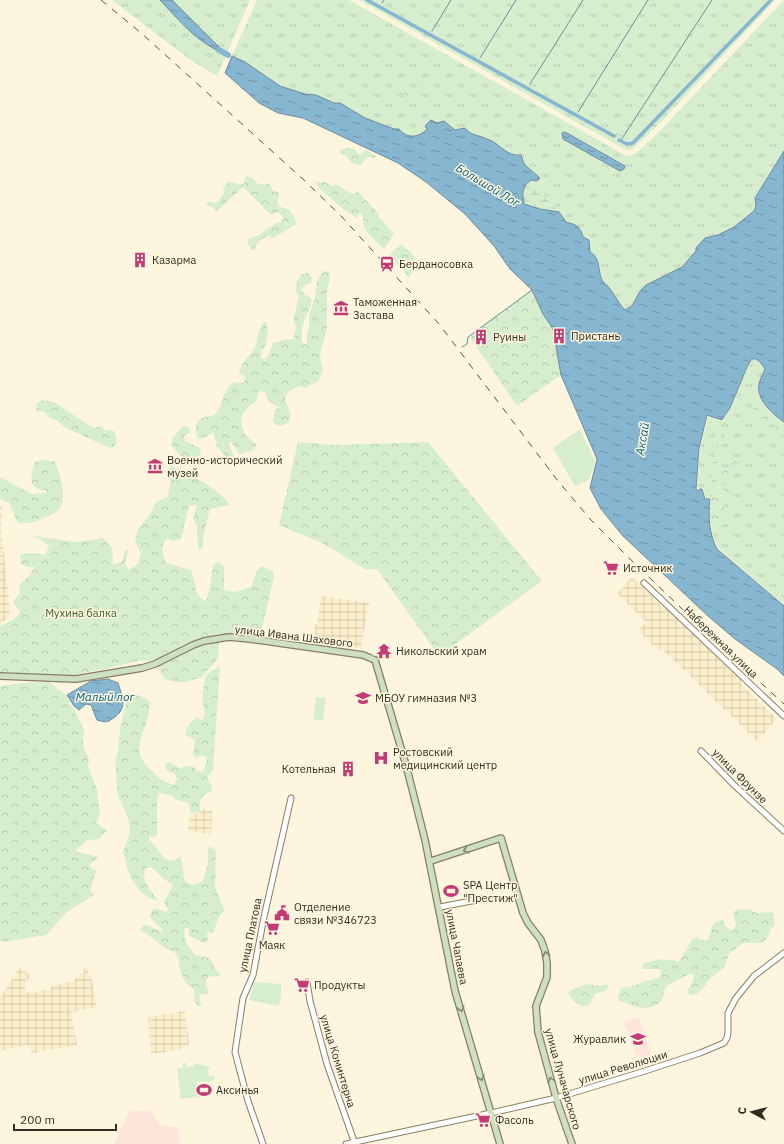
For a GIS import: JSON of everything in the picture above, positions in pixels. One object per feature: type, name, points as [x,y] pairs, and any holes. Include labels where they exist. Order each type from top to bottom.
[{"type":"main road","name":"улица Ивана Шахового","points":[[0,676],[60,679],[83,678],[142,668],[155,664],[204,641],[229,637],[363,655],[375,660]]},
{"type":"main road","name":"улица Чапаева","points":[[375,660],[408,771],[430,861],[455,991],[500,1144]]},
{"type":"main road","name":"улица Луначарского","points":[[430,861],[501,838],[523,913],[528,923],[541,940],[545,951],[547,977],[536,1006],[536,1019],[538,1032],[556,1098],[572,1144]]},
{"type":"street","name":"Набережная улица","points":[[644,583],[784,716]]},
{"type":"street","name":"улица Фрунзе","points":[[701,751],[734,786],[784,831]]},
{"type":"street","name":"улица Платова","points":[[264,1144],[248,1102],[235,1052],[243,998],[253,975],[264,917],[291,798]]},
{"type":"street","points":[[440,907],[465,901],[482,899]]},
{"type":"street","name":"улица Революции","points":[[346,1144],[556,1098],[700,1053],[724,1043],[728,1032],[728,1013],[736,998],[754,976],[784,954]]},
{"type":"street","name":"улица Коминтерна","points":[[307,982],[310,1001],[327,1064],[354,1143]]},
{"type":"shaded area","points":[[0,507],[2,507],[1,529],[10,610],[8,618],[0,624]]},
{"type":"shaded area","points":[[632,577],[665,609],[667,607],[744,679],[740,683],[777,719],[757,741],[661,648],[659,651],[638,631],[646,622],[617,593]]},
{"type":"shaded area","points":[[321,596],[369,603],[361,648],[314,642],[315,625],[317,624]]},
{"type":"shaded area","points":[[203,809],[212,811],[211,835],[188,830],[190,816],[199,813]]},
{"type":"shaded area","points":[[87,967],[89,975],[91,975],[97,1007],[71,1012],[77,1045],[32,1053],[28,1045],[0,1051],[0,998],[19,968],[31,975],[28,980],[26,980],[25,992],[33,993],[50,989],[52,986],[74,981],[80,976],[80,974],[84,973],[84,968]]},
{"type":"shaded area","points":[[185,1011],[189,1044],[179,1050],[151,1054],[148,1017]]},
{"type":"shaded area","name":"Журавлик","points":[[639,1017],[654,1062],[645,1065],[642,1057],[636,1055],[624,1022]]},
{"type":"shaded area","points":[[149,1110],[160,1124],[178,1128],[180,1144],[114,1144],[130,1111]]},
{"type":"green space","points":[[112,0],[250,0],[217,76],[192,61]]},
{"type":"green space","points":[[257,0],[349,0],[623,154],[630,156],[637,152],[657,134],[784,0],[784,151],[755,198],[756,206],[754,211],[734,227],[718,235],[705,238],[685,264],[678,270],[646,285],[640,291],[633,304],[625,310],[616,301],[610,289],[604,283],[599,272],[600,266],[590,252],[587,239],[583,237],[581,230],[566,222],[559,212],[551,205],[539,188],[537,181],[540,178],[514,156],[488,139],[476,137],[465,128],[455,130],[444,121],[438,123],[434,122],[423,133],[414,137],[365,118],[340,103],[334,103],[316,95],[305,94],[280,86],[232,56]]},
{"type":"green space","points":[[359,0],[775,0],[661,122],[635,147],[628,151]]},
{"type":"green space","points":[[436,73],[438,79],[430,86],[410,97],[404,95],[403,92],[434,79],[434,75]]},
{"type":"green space","points":[[349,148],[362,154],[364,150],[366,150],[376,156],[375,158],[367,157],[361,165],[351,163],[346,156],[341,154],[339,150]]},
{"type":"green space","points":[[247,176],[252,178],[258,184],[264,185],[270,183],[272,190],[279,193],[277,201],[279,205],[283,208],[289,209],[295,219],[296,224],[273,238],[268,236],[261,240],[256,245],[255,250],[252,250],[247,240],[259,235],[276,223],[281,222],[284,218],[278,212],[272,215],[270,214],[244,188],[242,188],[217,211],[207,203],[210,201],[212,203],[218,202],[224,193],[223,188],[228,182],[244,184]]},
{"type":"green space","points":[[531,180],[537,181],[546,198],[559,212],[540,209],[524,204],[523,190]]},
{"type":"green space","points":[[318,181],[321,183],[322,181],[333,186],[336,184],[352,194],[358,192],[379,214],[378,216],[394,234],[384,249],[365,230],[360,212],[357,218],[344,210],[319,188],[316,183]]},
{"type":"green space","points":[[402,244],[416,259],[416,266],[409,277],[389,255]]},
{"type":"green space","points":[[323,271],[329,272],[330,278],[327,291],[327,329],[320,354],[323,370],[318,381],[305,388],[299,386],[288,392],[285,399],[291,415],[289,422],[283,425],[276,425],[273,421],[276,409],[280,408],[269,402],[265,392],[259,391],[256,401],[249,406],[241,417],[242,427],[246,436],[257,445],[254,450],[240,454],[230,442],[229,444],[234,457],[227,459],[217,446],[213,432],[206,437],[198,439],[196,434],[196,426],[198,421],[202,418],[215,414],[220,406],[224,394],[230,386],[234,382],[243,383],[245,380],[245,376],[239,374],[240,370],[243,363],[255,347],[263,323],[266,322],[267,334],[266,343],[261,358],[265,359],[268,356],[273,343],[294,339],[296,326],[293,321],[299,297],[296,291],[297,281],[302,274],[308,273],[312,278],[311,283],[305,285],[301,289],[305,295],[311,298],[311,304],[302,327],[302,343],[307,344],[309,315],[315,298],[317,281]]},
{"type":"green space","points":[[532,290],[543,314],[553,329],[561,375],[517,406],[469,336]]},
{"type":"green space","points":[[752,360],[759,362],[764,370],[758,386],[761,401],[784,423],[784,605],[718,548],[713,536],[711,523],[711,498],[706,498],[703,488],[699,488],[699,490],[697,490],[700,449],[708,416],[723,421],[731,408]]},
{"type":"green space","points":[[758,391],[763,402],[784,422],[784,435],[774,435],[769,429],[777,427],[763,418],[757,420],[755,417],[757,413],[754,413],[753,408],[759,402],[755,397]]},
{"type":"green space","points":[[44,400],[54,402],[93,428],[102,426],[104,430],[114,431],[117,440],[115,446],[110,448],[66,428],[58,421],[50,418],[45,412],[36,411],[37,403]]},
{"type":"green space","points":[[182,427],[189,427],[190,433],[184,436],[185,441],[200,448],[201,453],[188,460],[181,456],[171,444],[173,437]]},
{"type":"green space","points":[[580,429],[595,461],[589,480],[575,486],[553,448]]},
{"type":"green space","points":[[717,431],[724,433],[725,438],[718,454],[716,474],[718,492],[728,521],[721,529],[717,539],[711,525],[711,488],[716,448],[719,440],[715,435]]},
{"type":"green space","points":[[298,442],[336,445],[428,442],[542,581],[439,656],[377,569],[365,569],[324,544],[279,525]]},
{"type":"green space","points":[[727,456],[738,460],[732,474],[731,489],[729,493],[722,489],[729,479],[725,477],[721,478],[723,471],[729,467],[731,462],[725,457]]},
{"type":"green space","points":[[44,460],[54,461],[60,476],[63,499],[61,507],[45,518],[30,523],[18,523],[9,503],[0,499],[0,477],[32,494],[46,493],[46,490],[41,490],[34,486],[31,479],[35,462]]},
{"type":"green space","name":"Мухина балка","points":[[171,466],[212,487],[230,505],[210,509],[202,549],[199,549],[198,546],[197,526],[193,519],[197,505],[189,506],[181,539],[175,541],[166,539],[163,545],[162,548],[166,563],[191,570],[198,596],[206,602],[213,565],[218,562],[224,566],[224,590],[235,592],[251,587],[256,573],[261,566],[272,571],[274,576],[262,629],[255,638],[219,637],[218,658],[202,677],[181,683],[164,679],[155,660],[137,661],[72,676],[49,679],[12,672],[0,672],[0,626],[13,620],[21,612],[13,602],[20,593],[19,585],[29,576],[35,567],[27,567],[21,564],[20,555],[26,553],[46,554],[49,545],[34,536],[76,542],[103,538],[112,548],[113,564],[122,562],[125,550],[129,549],[125,563],[128,570],[138,564],[141,553],[135,542],[138,529],[150,515],[156,502],[168,496],[171,479],[169,469]]},
{"type":"green space","points":[[220,666],[213,769],[207,778],[212,787],[211,792],[201,799],[200,812],[190,813],[189,803],[175,799],[173,796],[160,793],[157,798],[157,834],[155,837],[149,836],[149,839],[165,859],[174,861],[181,856],[184,878],[190,884],[196,884],[203,881],[208,864],[208,849],[210,846],[216,850],[215,887],[225,912],[218,919],[212,933],[208,932],[207,942],[204,943],[189,936],[189,928],[185,928],[184,932],[186,942],[194,954],[210,959],[216,970],[221,974],[217,977],[209,976],[206,980],[206,986],[209,990],[208,993],[201,994],[199,998],[202,1007],[197,1005],[194,999],[194,990],[183,978],[178,956],[140,930],[143,925],[150,926],[163,933],[162,929],[150,917],[151,912],[153,909],[157,909],[167,912],[168,909],[164,902],[173,885],[151,867],[146,868],[144,877],[145,881],[158,900],[157,901],[147,897],[139,890],[130,875],[123,852],[130,828],[128,816],[118,797],[115,761],[118,752],[120,730],[126,702],[122,694],[136,694],[149,701],[149,711],[140,745],[140,753],[143,762],[161,779],[174,785],[177,779],[175,774],[168,771],[165,767],[165,764],[169,762],[180,768],[188,766],[194,767],[197,771],[203,772],[207,760],[205,756],[199,756],[197,758],[193,755],[195,740],[185,735],[193,720],[197,717],[202,720],[205,714],[202,699],[205,678],[208,673]]},
{"type":"green space","points":[[49,682],[66,695],[84,729],[83,746],[89,759],[88,767],[97,789],[100,815],[96,823],[107,830],[99,839],[87,840],[75,851],[98,857],[89,866],[96,871],[90,890],[94,895],[67,912],[46,935],[5,942],[0,940],[0,686]]},
{"type":"green space","points":[[316,697],[326,698],[323,721],[313,719]]},
{"type":"green space","points":[[748,909],[757,913],[771,912],[773,914],[775,925],[770,930],[767,939],[761,943],[743,943],[729,954],[724,968],[712,977],[695,995],[690,995],[687,991],[693,981],[694,975],[689,974],[666,986],[661,1001],[655,1006],[647,1008],[638,1007],[619,1001],[618,996],[621,988],[630,987],[661,977],[660,969],[642,969],[642,964],[660,960],[679,962],[693,938],[697,937],[701,940],[708,941],[713,925],[722,919],[732,932],[736,925],[733,914],[736,910]]},
{"type":"green space","points":[[254,982],[281,984],[279,1006],[249,1000]]},
{"type":"green space","points":[[586,984],[599,986],[606,984],[609,986],[605,991],[595,994],[590,1004],[586,1007],[575,1002],[568,993],[573,989]]},
{"type":"green space","points":[[183,1063],[186,1063],[187,1067],[194,1066],[194,1064],[205,1066],[210,1069],[207,1072],[210,1077],[214,1075],[215,1077],[213,1078],[214,1080],[208,1082],[197,1082],[200,1097],[181,1099],[177,1069],[183,1068]]},
{"type":"water","points":[[160,0],[172,0],[226,54],[216,50],[198,38],[182,24]]},
{"type":"water","name":"Аксай","points":[[232,56],[245,62],[280,86],[305,94],[316,95],[334,103],[340,103],[365,118],[394,129],[399,129],[409,136],[417,136],[424,132],[427,129],[425,126],[431,120],[437,123],[444,121],[455,130],[465,128],[472,134],[492,141],[511,154],[521,155],[524,164],[540,178],[537,181],[531,180],[524,188],[524,204],[540,209],[559,212],[566,222],[575,225],[581,230],[583,237],[589,240],[590,252],[597,259],[600,275],[604,283],[610,288],[625,310],[632,306],[640,291],[646,285],[682,267],[705,238],[718,235],[734,227],[754,211],[756,206],[755,198],[784,151],[784,422],[770,411],[760,396],[759,384],[765,369],[760,362],[756,359],[752,359],[730,408],[722,420],[707,415],[699,448],[696,490],[699,491],[702,489],[705,499],[710,499],[710,524],[712,537],[717,549],[784,606],[784,676],[777,669],[735,639],[708,616],[623,536],[601,509],[590,488],[597,459],[561,375],[553,329],[543,314],[532,290],[510,269],[494,246],[465,214],[426,182],[398,163],[303,118],[278,113],[259,103],[225,73]]},
{"type":"water","points":[[565,132],[625,166],[624,169],[620,171],[563,139],[562,133]]},
{"type":"water","name":"Малый лог","points":[[108,679],[118,683],[123,703],[117,715],[107,722],[97,720],[91,705],[86,704],[79,710],[74,706],[67,695],[91,681]]},
{"type":"waterway","points":[[367,0],[614,136]]},
{"type":"waterway","points":[[432,31],[451,0]]},
{"type":"waterway","points":[[480,58],[516,0]]},
{"type":"waterway","points":[[530,84],[583,0]]},
{"type":"waterway","points":[[578,112],[648,0]]},
{"type":"waterway","points":[[621,140],[712,0]]},
{"type":"waterway","points":[[619,140],[627,144],[633,143],[771,0]]},
{"type":"waterway","name":"Большой Лог","points":[[219,50],[228,55]]},
{"type":"waterway","points":[[462,347],[467,344],[468,337],[532,290]]},
{"type":"railway","points":[[101,0],[140,32],[305,181],[342,217],[439,324],[558,481],[591,520],[729,654],[784,704]]},
{"type":"place","name":"Казарма","points":[[140,260]]},
{"type":"place","name":"Берданосовка","points":[[387,264]]},
{"type":"place","name":"Таможенная Застава","points":[[341,308]]},
{"type":"place","name":"Пристань","points":[[559,336]]},
{"type":"place","name":"Руины","points":[[481,337]]},
{"type":"place","name":"Военно-исторический музей","points":[[155,466]]},
{"type":"place","name":"Источник","points":[[611,568]]},
{"type":"place","name":"Никольский храм","points":[[384,651]]},
{"type":"place","name":"МБОУ гимназия №3","points":[[363,698]]},
{"type":"place","name":"Ростовский медицинский центр","points":[[381,758]]},
{"type":"place","name":"Котельная","points":[[348,769]]},
{"type":"place","name":"SPA Центр \"Престиж\"","points":[[451,891]]},
{"type":"place","name":"Отделение связи №346723","points":[[282,913]]},
{"type":"place","name":"Маяк","points":[[272,928]]},
{"type":"place","name":"Продукты","points":[[302,985]]},
{"type":"place","name":"Журавлик","points":[[638,1039]]},
{"type":"place","name":"Аксинья","points":[[204,1090]]},
{"type":"place","name":"Фасоль","points":[[483,1120]]}]
